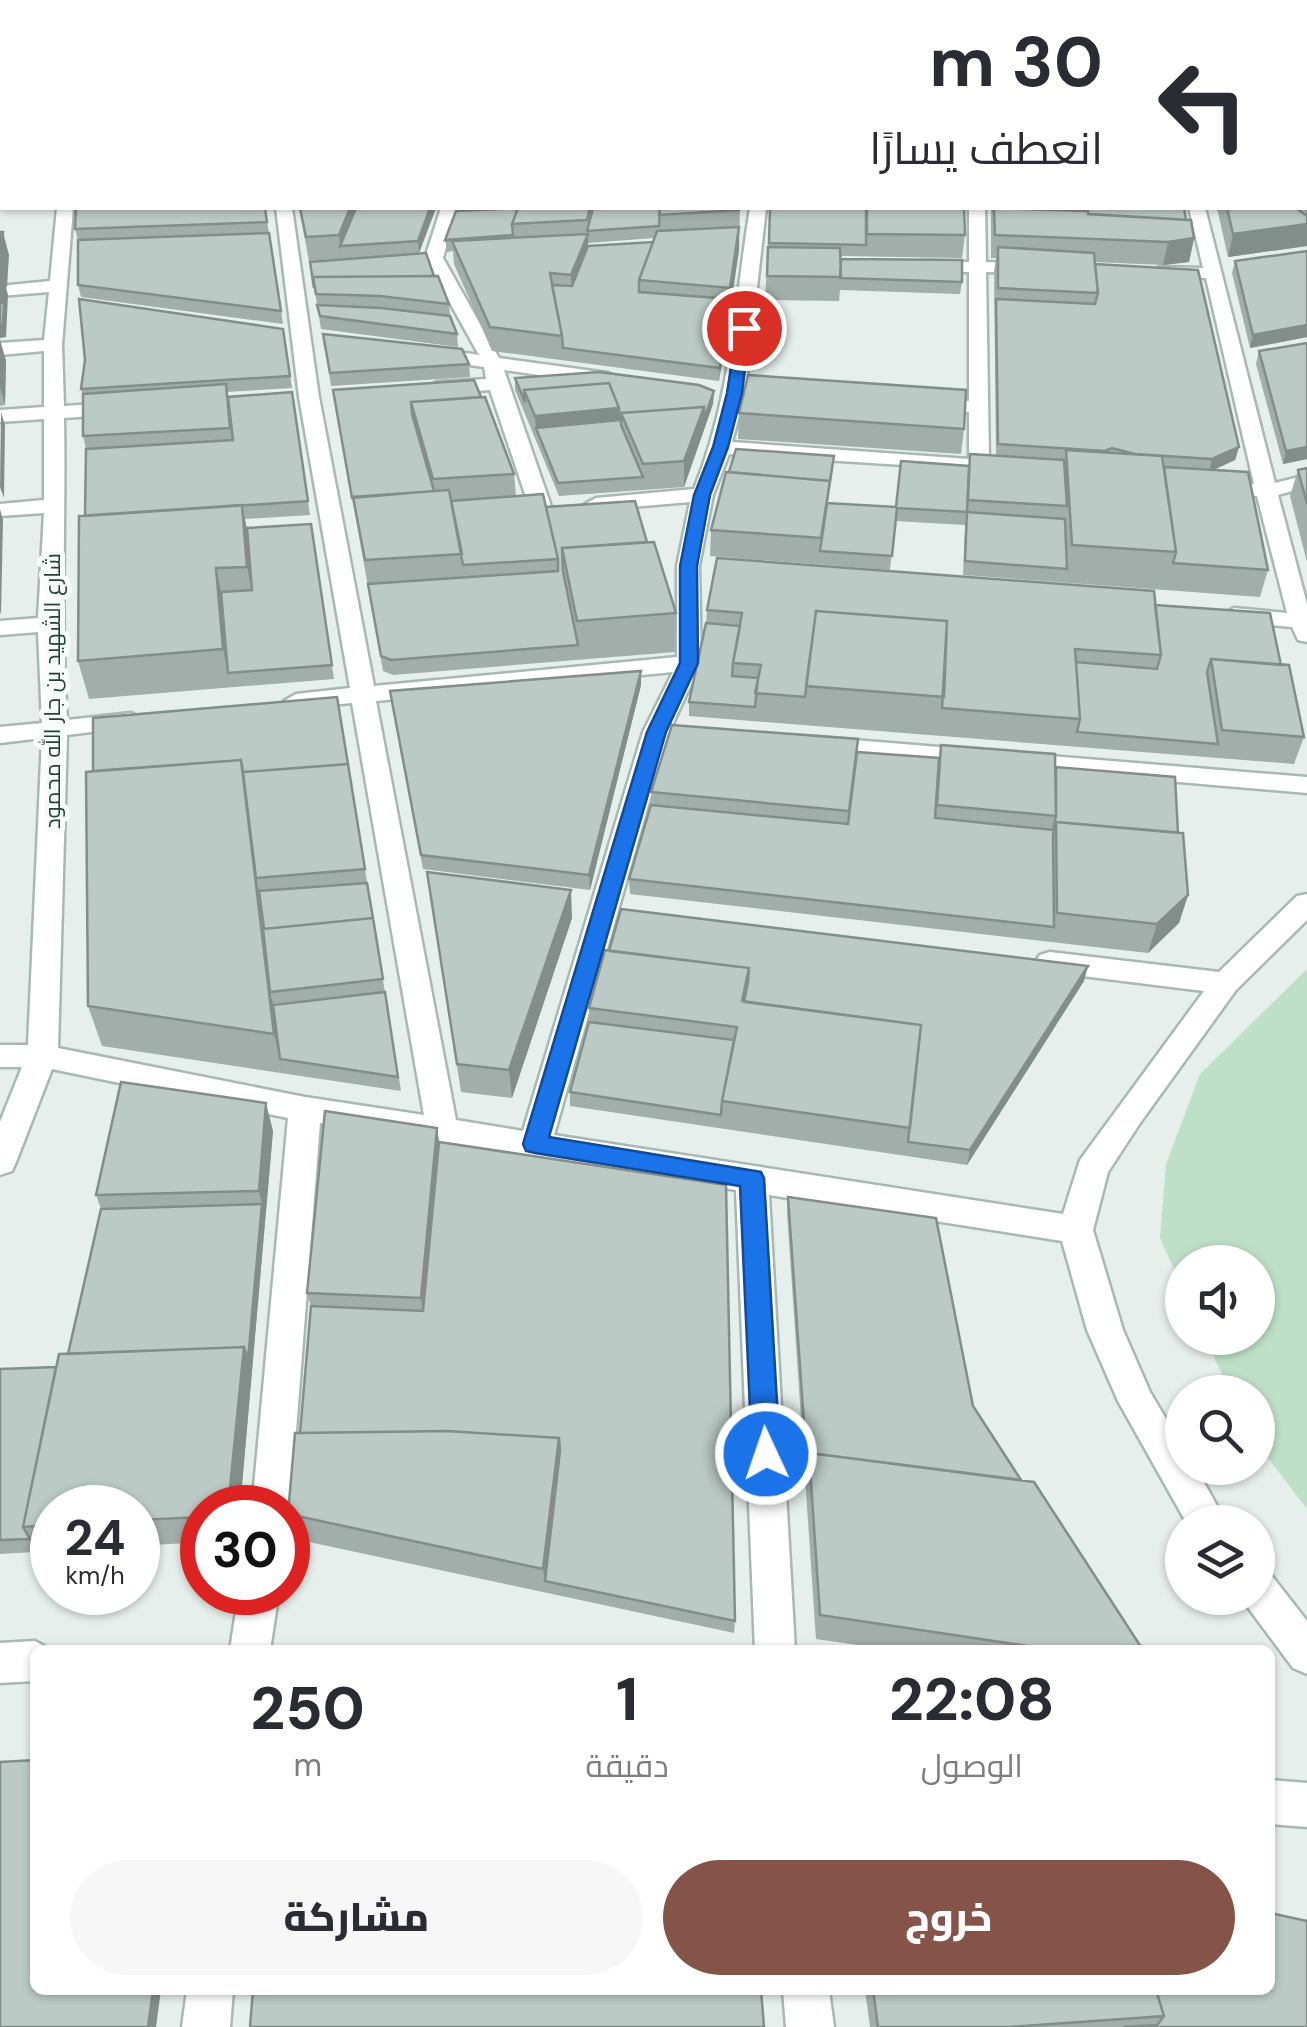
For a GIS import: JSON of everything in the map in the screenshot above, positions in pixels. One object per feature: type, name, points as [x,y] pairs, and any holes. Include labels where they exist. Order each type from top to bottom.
[{"type":"street","points":[[284,210],[298,267],[300,334],[309,397],[442,1128]]},
{"type":"street","points":[[448,210],[434,258],[495,374],[550,508],[702,495]]},
{"type":"street","points":[[535,1144],[602,908],[689,663],[702,495],[721,447],[734,393],[758,210]]},
{"type":"street","points":[[977,210],[978,466]]},
{"type":"street","points":[[1198,210],[1220,269],[1244,358],[1267,491],[1304,629],[1203,612]]},
{"type":"street","name":"شارع الشهيد بن جار الله محمود","points":[[0,1162],[42,1056],[55,728],[48,624],[62,544],[55,506],[53,346],[63,297],[71,211]]},
{"type":"street","points":[[902,266],[1056,269]]},
{"type":"street","points":[[1134,271],[1220,269]]},
{"type":"street","points":[[0,291],[63,297]]},
{"type":"street","points":[[0,350],[53,346]]},
{"type":"street","points":[[397,349],[495,374],[637,383]]},
{"type":"street","points":[[422,389],[495,374]]},
{"type":"street","points":[[903,402],[978,407]]},
{"type":"street","points":[[0,416],[152,406]]},
{"type":"street","points":[[721,447],[1036,470]]},
{"type":"street","points":[[1190,484],[1267,491],[1307,481]]},
{"type":"street","points":[[0,510],[55,506]]},
{"type":"street","points":[[0,628],[48,624]]},
{"type":"street","points":[[266,705],[689,663]]},
{"type":"street","points":[[0,736],[151,718]]},
{"type":"street","points":[[794,743],[1307,785]]},
{"type":"street","points":[[1197,1505],[1136,1401],[1104,1330],[1076,1230],[1092,1170],[1226,983],[1307,902]]},
{"type":"street","points":[[602,908],[642,913]]},
{"type":"street","points":[[1031,960],[1226,983]]},
{"type":"street","points":[[0,1056],[42,1056],[305,1109],[1076,1230]]},
{"type":"street","points":[[273,1485],[305,1109]]},
{"type":"street","points":[[752,1178],[776,1645]]},
{"type":"street","points":[[1275,1612],[1307,1654]]},
{"type":"street","points":[[251,1645],[255,1615]]},
{"type":"street","points":[[0,1662],[30,1661]]},
{"type":"street","points":[[1275,1803],[1307,1806]]},
{"type":"street","points":[[206,2027],[209,1995]]},
{"type":"street","points":[[807,1995],[810,2027]]},
{"type":"green space","points":[[1307,969],[1307,1509],[1275,1467],[1275,1375],[1222,1375],[1213,1355],[1275,1355],[1275,1245],[1165,1245],[1165,1249],[1160,1238],[1166,1164],[1200,1074]]},
{"type":"building","points":[[76,210],[265,210],[267,222],[75,229]]},
{"type":"building","points":[[300,210],[349,210],[339,235],[306,237]]},
{"type":"building","points":[[355,210],[429,210],[418,241],[340,246]]},
{"type":"building","points":[[517,210],[590,210],[587,220],[512,224]]},
{"type":"building","points":[[517,210],[513,235],[445,240],[456,211]]},
{"type":"building","points":[[592,210],[660,210],[659,226],[587,231]]},
{"type":"building","points":[[660,210],[739,210],[659,215]]},
{"type":"building","points":[[770,210],[866,210],[866,245],[769,243]]},
{"type":"building","points":[[867,210],[964,210],[965,235],[867,234]]},
{"type":"building","points":[[994,210],[1057,210],[1191,220],[1194,238],[1168,242],[995,235]]},
{"type":"building","points":[[1066,210],[1184,210],[1186,220],[1088,214]]},
{"type":"building","points":[[1227,210],[1299,210],[1307,216],[1307,224],[1233,234]]},
{"type":"building","points":[[739,227],[730,288],[639,280],[657,231]]},
{"type":"building","points":[[269,233],[281,311],[78,285],[78,240]]},
{"type":"building","points":[[588,234],[571,275],[550,273],[562,336],[490,327],[452,241]]},
{"type":"building","points":[[653,242],[639,280],[639,292],[730,299],[720,368],[563,348],[552,285],[572,286],[588,246]]},
{"type":"building","points":[[768,247],[840,248],[841,277],[767,276]]},
{"type":"building","points":[[998,247],[1094,253],[1098,293],[998,288]]},
{"type":"building","points":[[1307,251],[1307,325],[1253,335],[1235,261]]},
{"type":"building","points":[[426,253],[434,276],[313,277],[314,288],[310,262]]},
{"type":"building","points":[[841,259],[962,260],[962,282],[840,278]]},
{"type":"building","points":[[1095,264],[1198,270],[1239,447],[1212,459],[1135,454],[1112,448],[1105,451],[998,444],[996,299],[1095,304]]},
{"type":"building","points":[[438,276],[449,304],[316,294],[313,277]]},
{"type":"building","points":[[79,299],[283,329],[290,376],[81,389],[85,360]]},
{"type":"building","points":[[0,303],[4,303],[3,325],[0,325]]},
{"type":"building","points":[[317,305],[450,316],[457,334],[320,316]]},
{"type":"building","points":[[323,334],[462,349],[469,364],[330,373]]},
{"type":"building","points":[[1307,343],[1307,447],[1286,451],[1259,351]]},
{"type":"building","points":[[599,372],[699,385],[714,391],[704,419],[704,407],[621,413],[621,425],[643,477],[558,483],[536,428],[619,420],[619,408],[609,383],[524,390],[525,402],[515,378]]},
{"type":"building","points":[[748,375],[966,390],[964,429],[739,413]]},
{"type":"building","points":[[474,380],[481,397],[411,402],[434,491],[352,498],[333,390]]},
{"type":"building","points":[[609,383],[619,408],[535,416],[524,390]]},
{"type":"building","points":[[226,384],[230,428],[83,436],[83,394]]},
{"type":"building","points":[[292,392],[308,501],[85,516],[86,449],[233,440],[228,397]]},
{"type":"building","points":[[485,397],[514,474],[433,479],[411,402]]},
{"type":"building","points":[[704,407],[684,461],[643,464],[621,413]]},
{"type":"building","points":[[736,449],[834,456],[830,481],[729,472]]},
{"type":"building","points":[[1066,450],[1162,456],[1176,552],[1072,545]]},
{"type":"building","points":[[970,454],[1064,460],[1067,506],[968,500]]},
{"type":"building","points":[[901,461],[969,466],[967,512],[897,508],[892,556],[820,551],[827,503],[896,507]]},
{"type":"building","points":[[1164,467],[1248,472],[1268,570],[1173,563],[1176,552]]},
{"type":"building","points":[[1307,468],[1307,504],[1298,470]]},
{"type":"building","points":[[726,472],[830,481],[821,538],[711,530]]},
{"type":"building","points":[[449,490],[462,554],[365,560],[353,497]]},
{"type":"building","points":[[543,494],[558,559],[463,565],[451,501]]},
{"type":"building","points":[[635,501],[647,542],[562,548],[578,645],[391,660],[381,656],[368,584],[558,571],[546,507]]},
{"type":"building","points":[[242,505],[247,567],[216,568],[223,649],[78,661],[79,516]]},
{"type":"building","points":[[967,512],[1065,519],[1067,569],[965,561]]},
{"type":"building","points":[[311,524],[332,665],[228,673],[221,592],[252,590],[247,528]]},
{"type":"building","points":[[654,542],[676,613],[577,621],[562,548]]},
{"type":"building","points":[[717,558],[1154,591],[1161,655],[1075,649],[1080,719],[942,708],[947,621],[816,611],[805,697],[755,693],[761,665],[733,663],[742,613],[707,610]]},
{"type":"building","points":[[1155,605],[1270,613],[1281,665],[1211,659],[1207,672],[1218,744],[1077,732],[1080,719],[1076,662],[1157,669],[1161,655]]},
{"type":"building","points":[[816,611],[947,621],[944,697],[806,686]]},
{"type":"building","points":[[706,623],[740,626],[732,676],[758,678],[755,707],[689,702]]},
{"type":"building","points":[[1211,659],[1289,665],[1304,737],[1222,730]]},
{"type":"building","points":[[641,671],[589,875],[421,855],[390,691]]},
{"type":"building","points":[[337,697],[348,764],[243,772],[241,760],[93,771],[93,718]]},
{"type":"building","points":[[672,725],[858,739],[849,811],[651,792]]},
{"type":"building","points":[[941,745],[1055,754],[1056,816],[937,805]]},
{"type":"building","points":[[857,752],[939,758],[935,818],[1053,830],[1056,767],[1175,777],[1178,833],[1056,822],[1054,927],[629,879],[651,805],[848,824]]},
{"type":"building","points":[[241,760],[274,1034],[88,1006],[86,772]]},
{"type":"building","points":[[348,764],[365,869],[256,878],[243,772]]},
{"type":"building","points":[[1056,822],[1183,833],[1188,895],[1157,924],[1057,913]]},
{"type":"building","points":[[427,872],[571,890],[509,1070],[457,1064]]},
{"type":"building","points":[[367,883],[373,918],[264,929],[259,891]]},
{"type":"building","points":[[621,909],[1088,966],[970,1150],[908,1142],[921,1025],[744,1002],[749,968],[609,951]]},
{"type":"building","points":[[373,918],[383,979],[270,992],[263,929]]},
{"type":"building","points":[[605,950],[749,968],[742,1001],[921,1025],[910,1128],[722,1101],[737,1027],[589,1008]]},
{"type":"building","points":[[385,992],[398,1077],[280,1059],[273,1005]]},
{"type":"building","points":[[589,1022],[734,1040],[721,1115],[570,1092]]},
{"type":"building","points":[[121,1082],[266,1103],[259,1191],[96,1195]]},
{"type":"building","points":[[325,1111],[437,1128],[421,1298],[307,1293]]},
{"type":"building","points":[[439,1142],[726,1185],[735,1621],[545,1581],[559,1438],[447,1431],[300,1433],[311,1306],[423,1311]]},
{"type":"building","points":[[788,1197],[936,1218],[973,1406],[1021,1480],[809,1453],[807,1465]]},
{"type":"building","points":[[262,1204],[248,1359],[244,1347],[68,1354],[101,1209]]},
{"type":"building","points":[[244,1347],[230,1485],[180,1485],[180,1518],[160,1519],[160,1485],[32,1485],[59,1354]]},
{"type":"building","points":[[56,1367],[23,1527],[30,1539],[0,1540],[0,1369]]},
{"type":"building","points":[[447,1431],[559,1438],[543,1569],[310,1519],[310,1485],[291,1485],[295,1433]]},
{"type":"building","points":[[809,1453],[1034,1482],[1140,1645],[1021,1645],[820,1615]]},
{"type":"building","points":[[30,1493],[30,1527],[23,1527]]},
{"type":"building","points":[[30,1760],[30,1995],[152,1995],[148,2027],[0,2027],[0,1762]]},
{"type":"building","points":[[1275,1914],[1307,1921],[1307,2027],[1123,2027],[1157,2025],[1164,2016],[1158,1995],[1275,1995]]},
{"type":"building","points":[[253,1995],[761,1995],[764,2027],[250,2027]]},
{"type":"building","points":[[874,1995],[1158,1995],[1164,2016],[1009,2027],[878,2027]]},
{"type":"route","points":[[744,328],[735,393],[721,447],[702,495],[688,566],[689,663],[656,732],[535,1144],[752,1178],[766,1454]]}]
